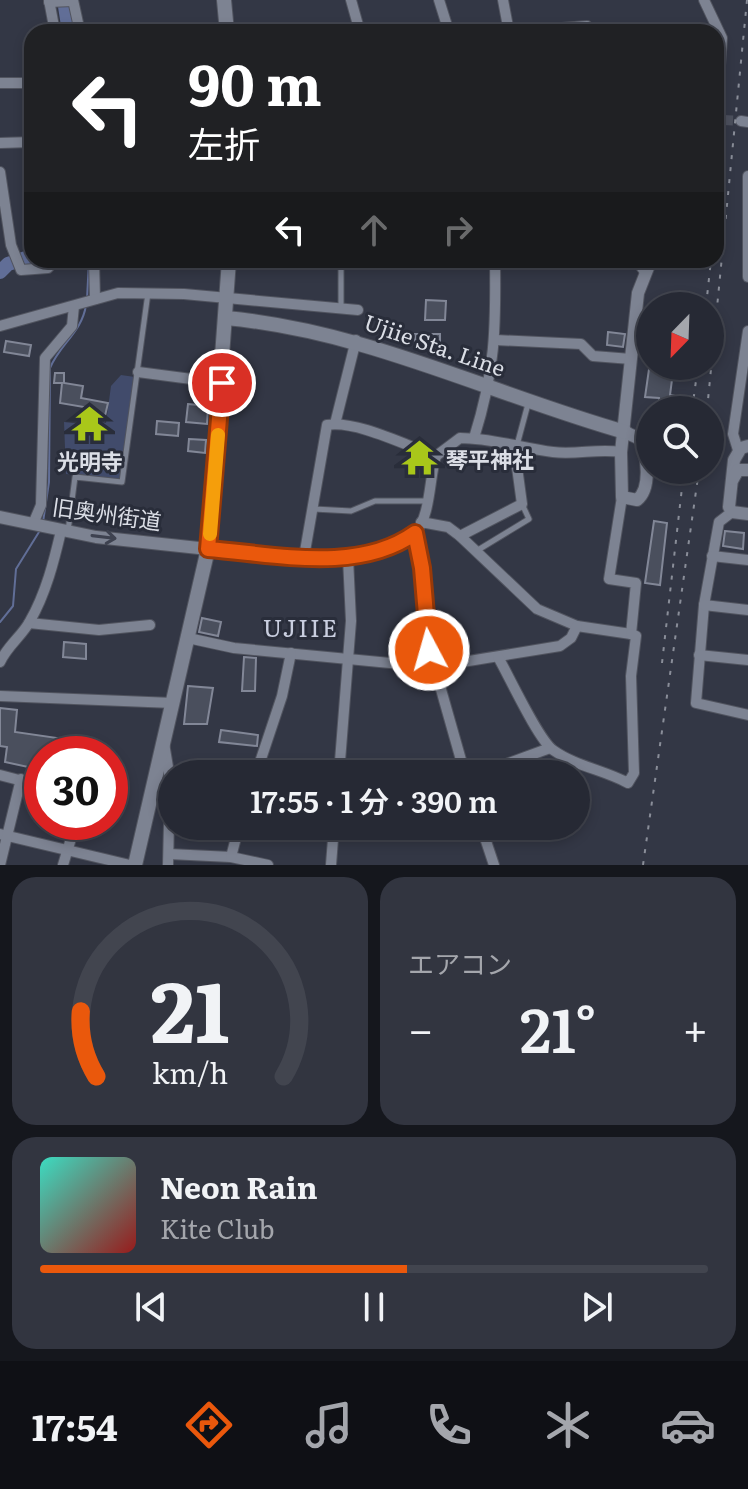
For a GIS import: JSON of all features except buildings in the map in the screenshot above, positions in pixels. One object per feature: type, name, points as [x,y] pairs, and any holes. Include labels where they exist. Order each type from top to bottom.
[{"type":"main road","points":[[224,0],[226,24]]},
{"type":"main road","points":[[133,865],[208,549],[229,268]]},
{"type":"main road","name":"Ujiie Sta. Line","points":[[226,318],[297,326],[356,340],[625,432]]},
{"type":"street","points":[[439,0],[446,24]]},
{"type":"street","points":[[503,0],[508,24]]},
{"type":"street","points":[[704,0],[715,24]]},
{"type":"street","points":[[57,24],[62,1]]},
{"type":"street","points":[[62,1],[75,24]]},
{"type":"street","points":[[353,1],[358,24]]},
{"type":"street","points":[[0,83],[24,83]]},
{"type":"street","points":[[0,143],[24,142]]},
{"type":"street","points":[[0,172],[11,245],[21,270],[48,268]]},
{"type":"street","points":[[748,179],[748,277]]},
{"type":"street","points":[[33,524],[41,505],[45,358],[72,326],[86,302],[92,268]]},
{"type":"street","points":[[474,438],[490,386],[496,340],[495,268]]},
{"type":"street","points":[[631,634],[636,583],[609,579],[622,497],[621,452],[638,293],[647,268]]},
{"type":"street","points":[[0,326],[118,293],[358,310]]},
{"type":"street","points":[[732,512],[729,507],[732,482],[743,448],[733,434],[743,402],[748,331]]},
{"type":"street","points":[[335,424],[356,340]]},
{"type":"street","points":[[496,340],[581,344],[593,356],[631,359]]},
{"type":"street","points":[[138,372],[222,383]]},
{"type":"street","points":[[304,557],[327,425],[335,424],[436,456]]},
{"type":"street","points":[[622,497],[634,500],[642,496],[647,464],[640,439],[625,432]]},
{"type":"street","points":[[208,549],[348,558],[403,542],[415,533],[421,522],[436,456],[460,438],[585,454],[600,449],[621,452]]},
{"type":"street","points":[[460,536],[522,504],[515,445]]},
{"type":"street","points":[[732,482],[738,470],[748,470]]},
{"type":"street","points":[[748,514],[732,512],[719,522],[704,605],[696,703],[748,715]]},
{"type":"street","name":"旧奥州街道","points":[[0,517],[65,531],[208,549]]},
{"type":"street","points":[[421,522],[448,527],[537,609],[577,626],[636,636],[631,676],[634,773],[628,783],[577,763],[550,748],[498,657]]},
{"type":"street","points":[[0,662],[11,643],[29,623],[65,531]]},
{"type":"street","points":[[415,533],[422,568],[425,633],[432,667],[461,760]]},
{"type":"street","points":[[712,556],[748,560]]},
{"type":"street","points":[[340,760],[348,659],[348,558]]},
{"type":"street","points":[[704,605],[748,610]]},
{"type":"street","points":[[29,623],[99,630],[150,625]]},
{"type":"street","points":[[188,638],[225,647],[432,667],[560,646],[571,638],[577,626]]},
{"type":"street","points":[[261,760],[282,696],[291,653]]},
{"type":"street","points":[[699,655],[748,660]]},
{"type":"street","points":[[0,696],[173,703]]},
{"type":"street","points":[[164,741],[169,755],[169,860],[231,857],[268,865]]},
{"type":"street","points":[[517,760],[550,748]]},
{"type":"street","points":[[0,775],[24,780]]},
{"type":"street","points":[[0,865],[3,835],[21,779]]},
{"type":"street","points":[[3,835],[133,865]]},
{"type":"street","points":[[63,865],[70,840]]},
{"type":"street","points":[[231,857],[235,840]]},
{"type":"street","points":[[331,865],[333,840]]},
{"type":"street","points":[[486,840],[494,865]]},
{"type":"lane","points":[[341,268],[341,308]]},
{"type":"lane","points":[[65,531],[75,477],[122,482],[148,293]]},
{"type":"lane","points":[[515,445],[529,400]]},
{"type":"lane","points":[[314,509],[351,511],[375,501],[426,501]]},
{"type":"lane","points":[[477,551],[529,519],[522,504]]},
{"type":"shaded area","points":[[121,375],[135,377],[121,480],[66,474],[64,422],[83,424],[85,419],[106,423],[111,386]]},
{"type":"waterway","points":[[64,0],[68,24]]},
{"type":"waterway","points":[[0,272],[8,264],[24,259]]},
{"type":"waterway","points":[[87,299],[89,268]]},
{"type":"waterway","points":[[43,522],[49,482],[50,368],[80,323],[86,305]]},
{"type":"waterway","points":[[0,622],[13,606],[16,569],[39,532]]},
{"type":"tunnel","points":[[724,120],[741,121]]},
{"type":"railway","points":[[724,236],[747,0]]},
{"type":"railway","points":[[708,292],[710,268]]},
{"type":"railway","points":[[708,396],[721,268]]},
{"type":"railway","points":[[694,396],[696,380]]},
{"type":"railway","points":[[662,663],[682,484]]},
{"type":"railway","points":[[643,865],[697,484]]},
{"type":"slow traffic","points":[[210,534],[218,435]]},
{"type":"place","name":"光明寺","points":[[90,424]]},
{"type":"place","name":"琴平神社","points":[[420,458]]},
{"type":"district","name":"UJIIE","points":[[301,626]]},
{"type":"route","points":[[222,383],[208,549],[348,558],[403,542],[415,533],[422,568],[425,633],[429,650]]}]
